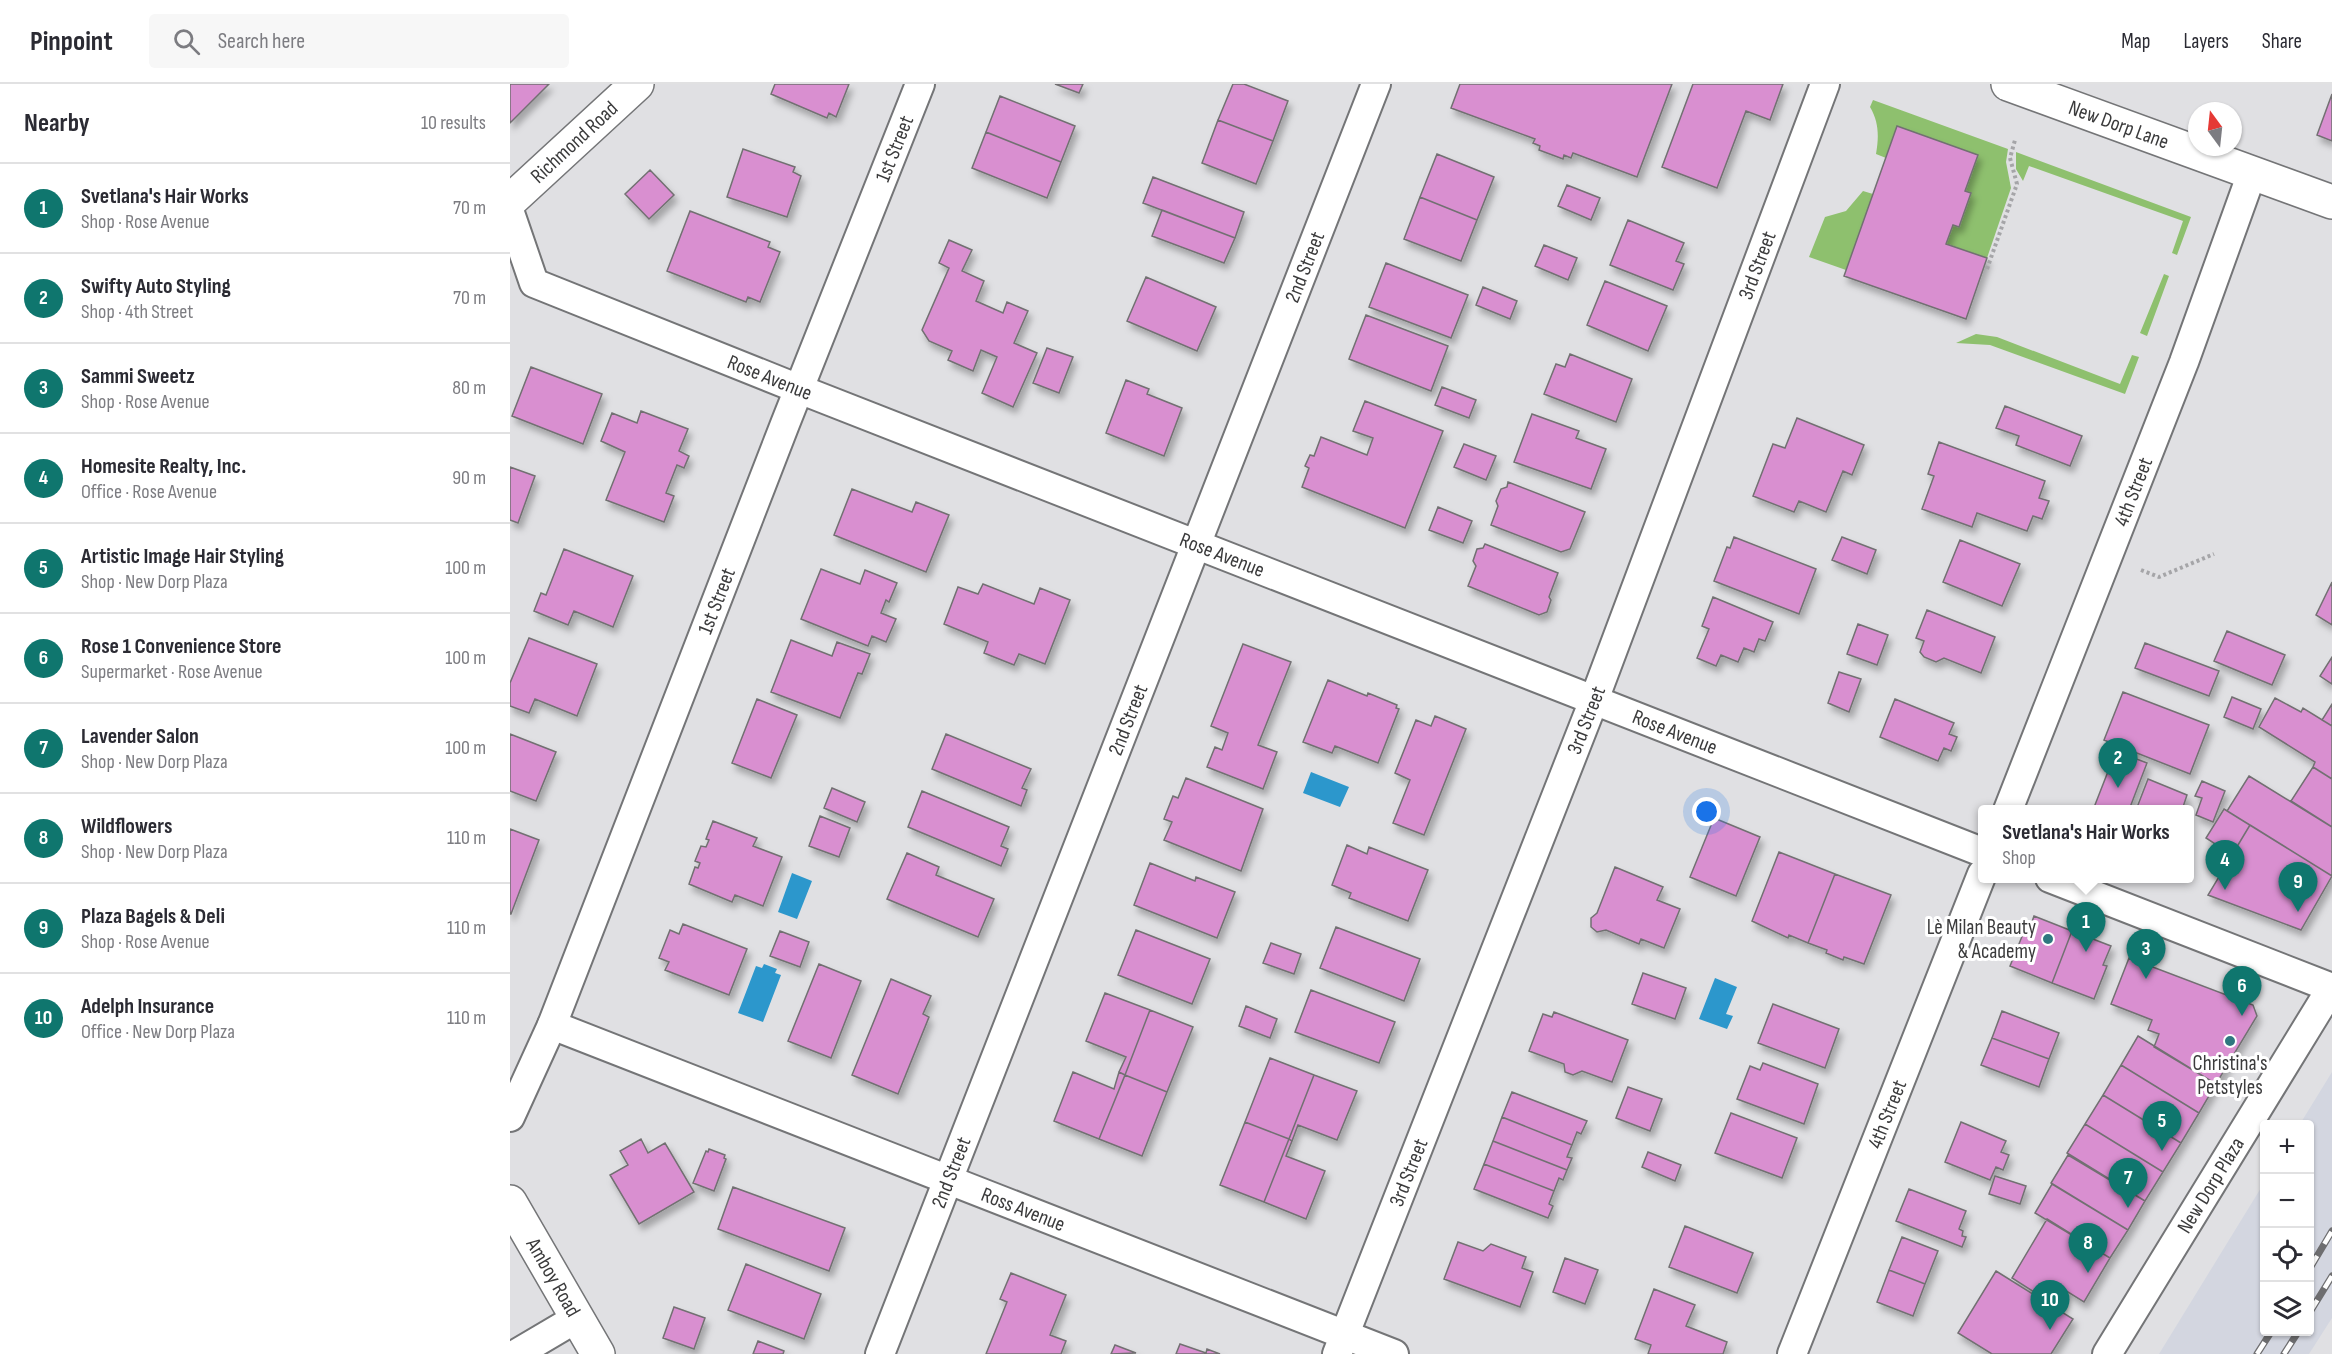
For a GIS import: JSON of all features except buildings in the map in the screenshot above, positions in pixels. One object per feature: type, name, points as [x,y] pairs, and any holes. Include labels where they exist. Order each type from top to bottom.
[{"type":"main road","name":"Richmond Road","points":[[510,201],[638,84]]},
{"type":"main road","name":"New Dorp Lane","points":[[2008,84],[2332,202]]},
{"type":"main road","name":"Amboy Road","points":[[510,1202],[598,1354]]},
{"type":"street","name":"1st Street","points":[[510,1117],[552,1025],[920,84]]},
{"type":"street","name":"2nd Street","points":[[880,1354],[1376,84]]},
{"type":"street","name":"3rd Street","points":[[1341,1344],[1594,700],[1825,84]]},
{"type":"street","name":"4th Street","points":[[2010,805],[2184,362],[2252,173]]},
{"type":"street","name":"Rose Avenue","points":[[510,213],[534,283],[1196,545],[1978,850]]},
{"type":"street","name":"4th Street","points":[[1792,1354],[1979,883]]},
{"type":"street","points":[[2060,883],[2332,987]]},
{"type":"street","name":"New Dorp Plaza","points":[[2107,1354],[2332,987]]},
{"type":"street","name":"Ross Avenue","points":[[552,1025],[949,1181],[1341,1344],[1394,1354]]},
{"type":"street","points":[[516,1354],[577,1318]]},
{"type":"path","points":[[1988,269],[2017,183],[2010,158],[2015,140]]},
{"type":"path","points":[[2141,570],[2159,577],[2214,554]]},
{"type":"shaded area","points":[[2332,1072],[2332,1318],[2309,1354],[2159,1354],[2260,1190],[2260,1336],[2314,1336],[2314,1120],[2302,1120]]},
{"type":"green space","points":[[1873,100],[2008,149],[2006,162],[2011,188],[1987,258],[1946,244],[1953,225],[1959,227],[1971,193],[1965,191],[1897,126],[1886,158],[1876,154],[1878,130],[1870,107]]},
{"type":"green space","points":[[2016,152],[2191,217],[2177,255],[2172,253],[2183,221],[2029,166],[2023,181],[2016,169]]},
{"type":"green space","points":[[1863,191],[1873,194],[1846,270],[1809,257],[1825,217],[1846,211]]},
{"type":"green space","points":[[2164,274],[2169,276],[2147,336],[2140,333]]},
{"type":"green space","points":[[1976,334],[1997,337],[2120,384],[2132,355],[2139,357],[2125,394],[1990,345],[1956,343]]},
{"type":"water","points":[[1311,772],[1349,787],[1340,807],[1303,793]]},
{"type":"water","points":[[792,873],[812,881],[797,919],[778,912]]},
{"type":"water","points":[[764,964],[777,969],[775,973],[781,975],[763,1022],[738,1013],[756,966],[762,968]]},
{"type":"water","points":[[1715,978],[1737,987],[1726,1014],[1733,1016],[1727,1029],[1699,1019]]},
{"type":"railway","points":[[2314,1261],[2332,1231]]},
{"type":"railway","points":[[2314,1305],[2332,1276]]},
{"type":"railway","points":[[2257,1354],[2268,1336]]},
{"type":"railway","points":[[2284,1354],[2295,1336]]},
{"type":"place","name":"Swifty Auto Styling","points":[[2118,788]]},
{"type":"place","name":"Homesite Realty, Inc.","points":[[2225,890]]},
{"type":"place","name":"Plaza Bagels & Deli","points":[[2298,912]]},
{"type":"place","name":"Lè Milan Beauty & Academy","points":[[2048,939]]},
{"type":"place","name":"Svetlana's Hair Works","points":[[2086,952]]},
{"type":"place","name":"Sammi Sweetz","points":[[2146,979]]},
{"type":"place","name":"Rose 1 Convenience Store","points":[[2242,1016]]},
{"type":"place","name":"Christina's Petstyles","points":[[2230,1041]]},
{"type":"place","name":"Artistic Image Hair Styling","points":[[2162,1151]]},
{"type":"place","name":"Lavender Salon","points":[[2128,1208]]},
{"type":"place","name":"Wildflowers","points":[[2088,1273]]},
{"type":"place","name":"Adelph Insurance","points":[[2050,1330]]}]
